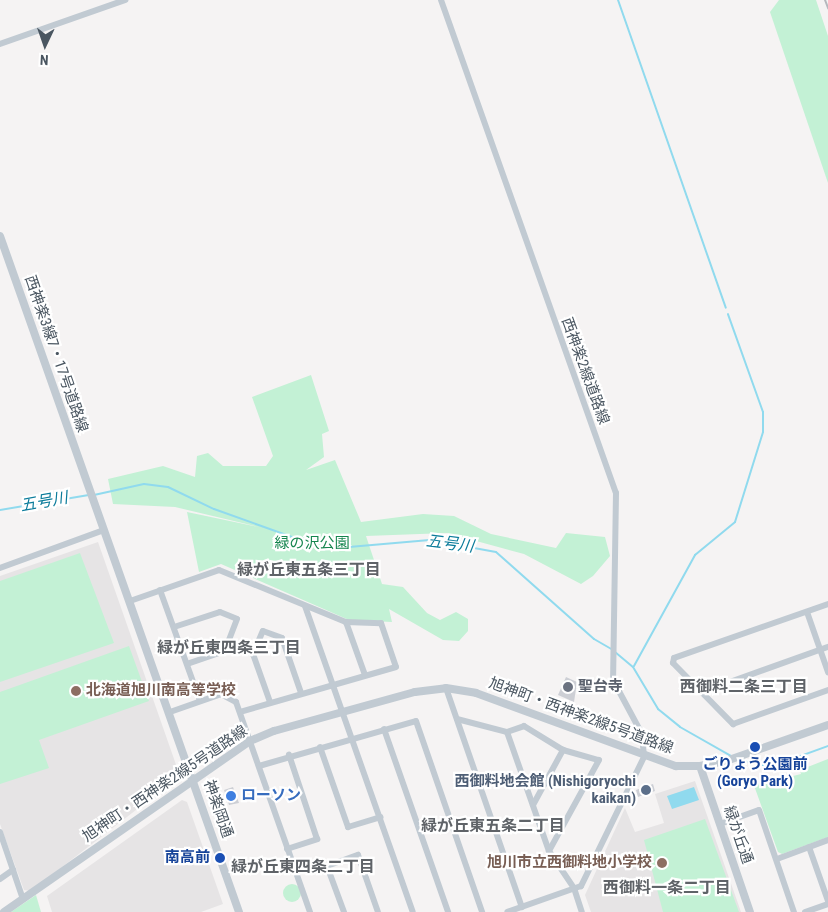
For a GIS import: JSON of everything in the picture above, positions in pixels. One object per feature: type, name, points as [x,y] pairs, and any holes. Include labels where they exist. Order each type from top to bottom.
[{"type":"street","points":[[0,44],[125,0]]},
{"type":"street","name":"西神楽2線道路線","points":[[441,0],[616,493],[615,637],[613,660],[615,690],[642,734],[644,757]]},
{"type":"street","name":"西神楽3線7・17号道路線","points":[[0,236],[104,530]]},
{"type":"street","points":[[0,568],[104,530],[130,601],[219,570],[346,622],[381,623],[396,667],[240,712]]},
{"type":"street","points":[[160,590],[200,701]]},
{"type":"street","name":"神楽岡通","points":[[130,601],[239,912]]},
{"type":"street","points":[[828,604],[674,658],[673,664],[733,724],[828,690]]},
{"type":"street","points":[[305,606],[413,912]]},
{"type":"street","points":[[174,627],[220,612],[237,619],[225,651],[187,664]]},
{"type":"street","points":[[807,612],[828,672]]},
{"type":"street","points":[[346,622],[365,675]]},
{"type":"street","points":[[270,702],[253,654],[264,631],[282,638],[301,693]]},
{"type":"street","points":[[702,692],[828,648]]},
{"type":"street","points":[[446,688],[522,907]]},
{"type":"street","name":"旭神町・西神楽2線5号道路線","points":[[4,912],[250,741],[415,692],[446,688],[476,693],[644,757],[676,766],[700,766],[726,760],[828,725]]},
{"type":"street","points":[[170,712],[222,694],[236,702],[310,912]]},
{"type":"street","points":[[457,718],[507,732],[524,726],[562,750],[599,760],[550,851]]},
{"type":"street","points":[[259,766],[289,755],[416,721],[482,912]]},
{"type":"street","points":[[384,729],[448,912]]},
{"type":"street","points":[[507,732],[550,851],[574,888],[582,912]]},
{"type":"street","points":[[320,747],[348,827],[380,817]]},
{"type":"street","points":[[533,805],[562,750]]},
{"type":"street","points":[[287,849],[317,839],[289,755]]},
{"type":"street","points":[[507,912],[581,886],[644,757]]},
{"type":"street","name":"緑が丘通","points":[[700,766],[750,912]]},
{"type":"street","points":[[720,824],[759,810],[794,912]]},
{"type":"street","points":[[0,832],[23,898]]},
{"type":"street","points":[[777,859],[828,840]]},
{"type":"street","points":[[805,912],[828,902],[809,847]]},
{"type":"street","points":[[344,912],[327,866],[358,856],[378,912]]},
{"type":"street","points":[[0,879],[13,870]]},
{"type":"shaded area","name":"北海道旭川南高等学校","points":[[98,542],[180,776],[31,891],[24,890],[0,824],[0,576]]},
{"type":"shaded area","name":"旭川市立西御料地小学校","points":[[695,781],[741,912],[591,912],[585,895],[625,808],[635,832],[664,823],[655,794]]},
{"type":"shaded area","points":[[182,800],[187,802],[223,904],[201,912],[52,912],[47,896]]},
{"type":"green space","points":[[779,0],[816,0],[828,36],[828,183],[770,12]]},
{"type":"green space","name":"緑の沢公園","points":[[311,375],[329,431],[322,434],[324,457],[306,470],[335,460],[361,522],[423,514],[454,516],[491,534],[556,548],[566,533],[605,537],[610,556],[593,576],[581,584],[524,554],[447,533],[366,536],[382,584],[403,587],[427,613],[440,620],[456,612],[468,619],[468,631],[459,641],[443,640],[389,609],[392,622],[349,620],[221,564],[199,572],[187,512],[259,527],[175,507],[113,504],[108,479],[163,466],[195,477],[197,456],[208,453],[223,466],[266,466],[273,456],[252,397]]},
{"type":"green space","points":[[80,553],[114,643],[0,682],[0,581]]},
{"type":"green space","points":[[129,646],[149,701],[39,740],[49,768],[0,784],[0,692]]},
{"type":"green space","points":[[828,759],[828,837],[782,854],[778,852],[752,780],[769,782],[801,774],[800,770]]},
{"type":"green space","points":[[705,819],[739,912],[663,912],[644,840]]},
{"type":"green space","points":[[292,884],[298,887],[301,893],[298,899],[292,902],[286,899],[283,893],[286,887]]},
{"type":"green space","points":[[36,895],[41,912],[11,912]]},
{"type":"water","points":[[694,787],[699,800],[672,809],[667,796]]},
{"type":"building","name":"聖台寺","points":[[566,677],[577,682],[574,702],[558,695]]},
{"type":"building","name":"西御料地会館 (Nishigoryochi kaikan)","points":[[653,784],[655,791],[638,797],[636,790]]},
{"type":"building","name":"ローソン","points":[[233,787],[239,803],[229,805],[224,790]]},
{"type":"waterway","points":[[618,0],[726,308]]},
{"type":"waterway","points":[[634,666],[695,555],[735,522],[763,432],[763,412],[728,314]]},
{"type":"waterway","name":"五号川","points":[[94,495],[144,484],[168,487],[214,509],[326,549],[430,540],[496,552],[594,639],[611,649]]},
{"type":"waterway","name":"五号川","points":[[0,510],[89,495]]},
{"type":"waterway","name":"五号川","points":[[615,652],[633,667],[658,709],[680,727],[731,756]]},
{"type":"waterway","name":"五号川","points":[[738,759],[770,767],[828,746]]},
{"type":"railway","points":[[825,0],[828,8]]},
{"type":"place","name":"聖台寺","points":[[568,687]]},
{"type":"place","name":"北海道旭川南高等学校","points":[[76,691]]},
{"type":"place","name":"ごりょう公園前 (Goryo Park)","points":[[755,747]]},
{"type":"place","name":"西御料地会館 (Nishigoryochi kaikan)","points":[[646,790]]},
{"type":"place","name":"ローソン","points":[[231,796]]},
{"type":"place","name":"南高前","points":[[220,858]]},
{"type":"place","name":"旭川市立西御料地小学校","points":[[662,863]]},
{"type":"district","name":"緑が丘東五条三丁目","points":[[309,570]]},
{"type":"district","name":"緑が丘東四条三丁目","points":[[229,648]]},
{"type":"district","name":"西御料二条三丁目","points":[[744,687]]},
{"type":"district","name":"緑が丘東五条二丁目","points":[[493,826]]},
{"type":"district","name":"緑が丘東四条二丁目","points":[[303,867]]},
{"type":"district","name":"西御料一条二丁目","points":[[667,888]]}]
